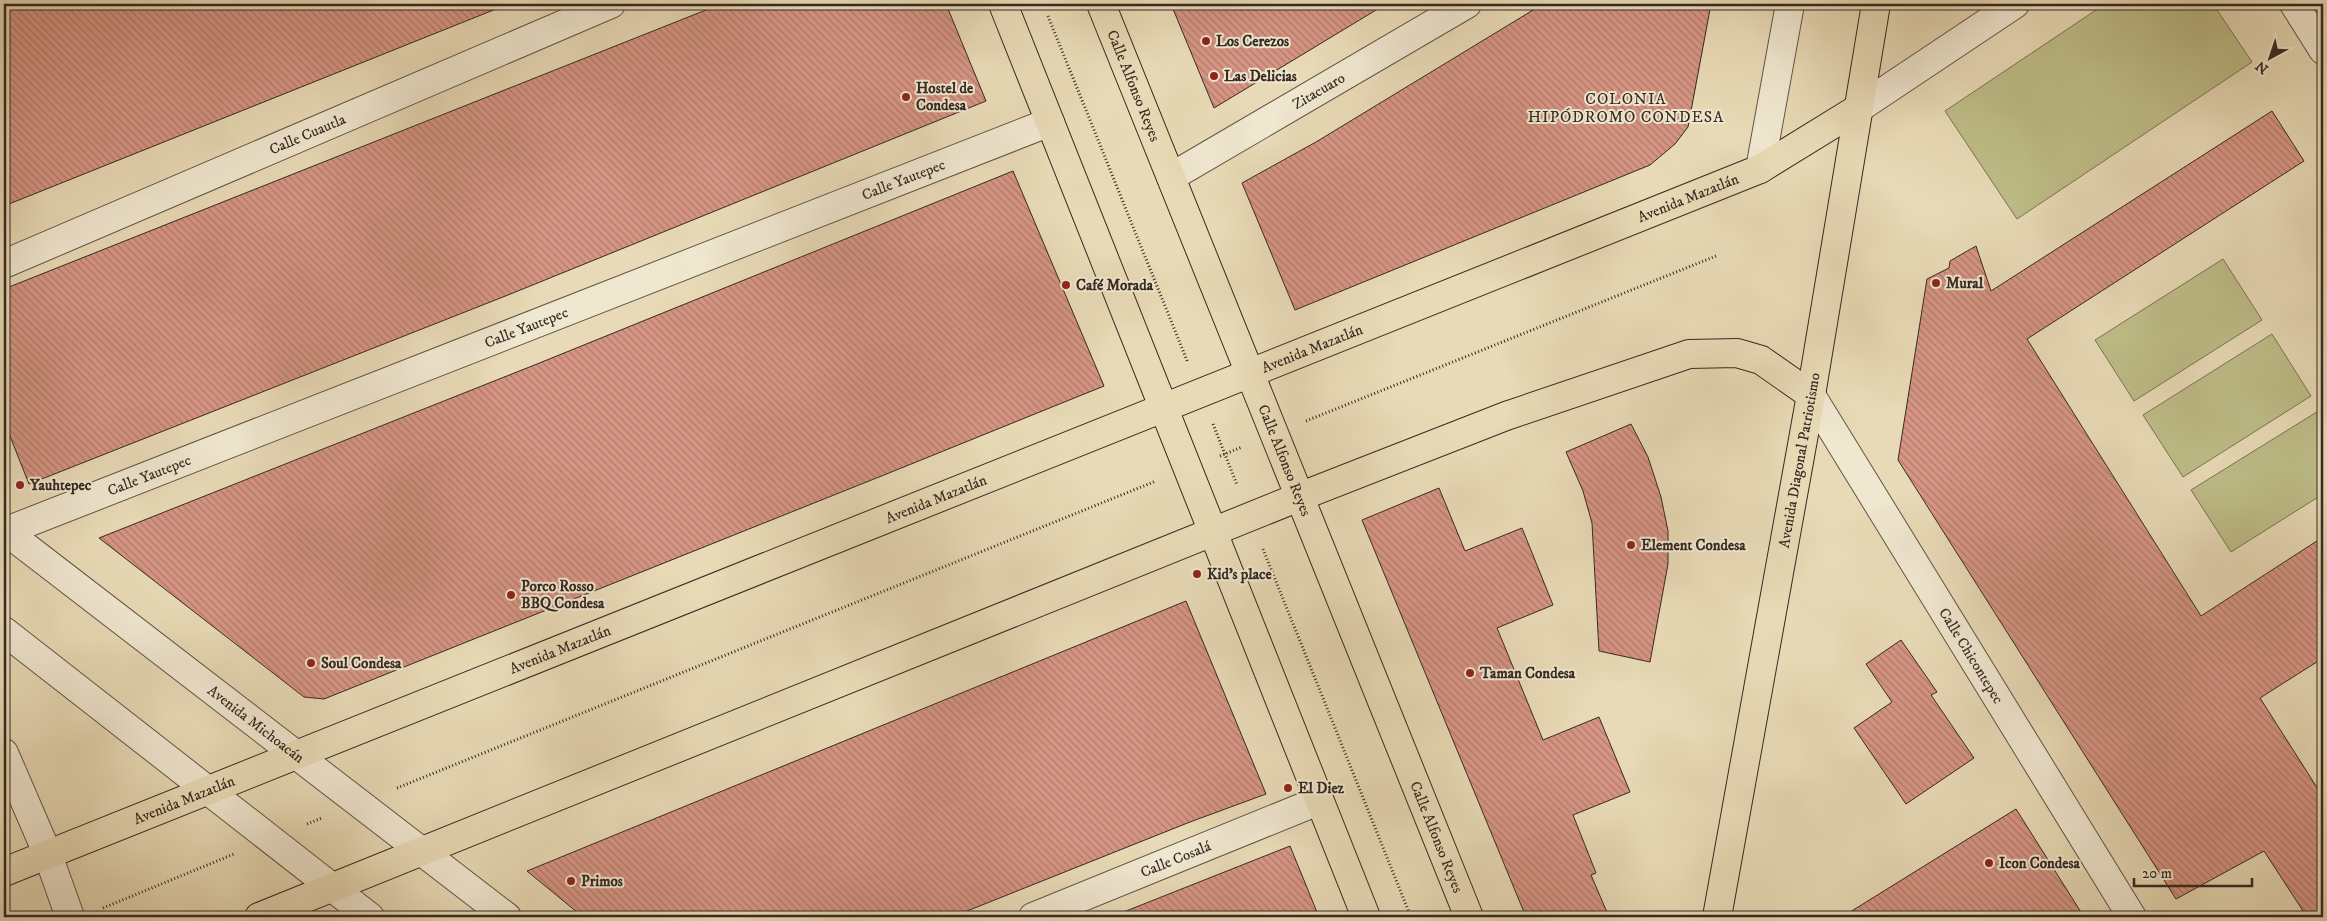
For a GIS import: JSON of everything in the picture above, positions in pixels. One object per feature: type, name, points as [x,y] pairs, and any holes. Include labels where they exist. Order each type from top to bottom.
[{"type":"main road","points":[[1003,4],[1214,532],[1318,801],[1366,917]]},
{"type":"main road","name":"Calle Alfonso Reyes","points":[[1101,4],[1469,917]]},
{"type":"main road","name":"Avenida Diagonal Patriotismo","points":[[1716,917],[1811,395],[1876,4]]},
{"type":"main road","name":"Avenida Mazatlán","points":[[4,872],[1760,169],[1858,108]]},
{"type":"main road","points":[[259,917],[424,852],[1299,497],[1506,416],[1689,354],[1737,354],[1760,360],[1811,395]]},
{"type":"street","name":"Calle Cuautla","points":[[4,264],[611,4]]},
{"type":"street","name":"Zitacuaro","points":[[1170,177],[1467,4]]},
{"type":"street","points":[[1760,169],[1790,4]]},
{"type":"street","points":[[1858,108],[2015,4]]},
{"type":"street","points":[[2294,4],[2323,50]]},
{"type":"street","name":"Calle Yautepec","points":[[4,530],[1050,122]]},
{"type":"street","name":"Calle Chicontepec","points":[[1811,395],[2132,917]]},
{"type":"street","name":"Avenida Michoacán","points":[[4,530],[507,917]]},
{"type":"street","points":[[4,632],[370,917]]},
{"type":"street","points":[[4,753],[48,854],[70,917]]},
{"type":"street","name":"Calle Cosalá","points":[[1033,917],[1318,801]]},
{"type":"path","points":[[1046,12],[1412,917]]},
{"type":"path","points":[[97,910],[1716,256]]},
{"type":"shaded area","points":[[2105,4],[2213,4],[2252,62],[2017,219],[1945,111]]},
{"type":"shaded area","points":[[2223,259],[2262,320],[2134,401],[2095,340]]},
{"type":"shaded area","points":[[2272,334],[2311,396],[2183,477],[2143,415]]},
{"type":"shaded area","points":[[2320,410],[2323,415],[2323,494],[2231,552],[2191,490]]},
{"type":"building","points":[[4,4],[506,4],[506,5],[4,206]]},
{"type":"building","points":[[721,4],[946,4],[986,101],[508,295],[29,484],[4,421],[4,289]]},
{"type":"building","points":[[1171,4],[1386,4],[1214,108]]},
{"type":"building","points":[[1543,4],[1711,4],[1688,127],[1675,144],[1650,165],[1295,310],[1242,183],[1316,142]]},
{"type":"building","points":[[2272,111],[2304,161],[2027,339],[2201,616],[2323,537],[2323,658],[2260,698],[2323,797],[2323,917],[2307,917],[2264,851],[2176,899],[1898,460],[1927,279],[1949,268],[1950,261],[1976,246],[1991,291]]},
{"type":"building","points":[[1013,171],[1104,386],[889,473],[324,699],[304,697],[99,538],[537,364]]},
{"type":"building","name":"Element Condesa","points":[[1631,424],[1648,457],[1661,497],[1668,531],[1668,564],[1650,662],[1599,651],[1592,523],[1583,491],[1566,452]]},
{"type":"building","name":"Taman Condesa","points":[[1439,488],[1465,551],[1522,528],[1553,605],[1497,628],[1543,740],[1599,717],[1630,792],[1573,815],[1596,873],[1591,875],[1609,917],[1526,917],[1362,520]]},
{"type":"building","points":[[1186,601],[1266,794],[1190,822],[952,917],[583,917],[527,871]]},
{"type":"building","points":[[1901,640],[1937,692],[1931,695],[1974,758],[1906,804],[1854,728],[1892,702],[1866,664]]},
{"type":"building","name":"Icon Condesa","points":[[2016,809],[2084,917],[1842,917]]},
{"type":"building","points":[[1290,846],[1319,917],[1117,917],[1116,915]]},
{"type":"place","name":"Los Cerezos","points":[[1206,41]]},
{"type":"place","name":"Las Delicias","points":[[1214,76]]},
{"type":"place","name":"Hostel de Condesa","points":[[906,97]]},
{"type":"place","name":"Mural","points":[[1936,283]]},
{"type":"place","name":"Café Morada","points":[[1066,285]]},
{"type":"place","name":"Yauhtepec","points":[[20,485]]},
{"type":"place","name":"Element Condesa","points":[[1631,545]]},
{"type":"place","name":"Kid’s place","points":[[1197,574]]},
{"type":"place","name":"Porco Rosso BBQ Condesa","points":[[511,595]]},
{"type":"place","name":"Soul Condesa","points":[[311,663]]},
{"type":"place","name":"Taman Condesa","points":[[1470,673]]},
{"type":"place","name":"El Diez","points":[[1288,788]]},
{"type":"place","name":"Icon Condesa","points":[[1989,863]]},
{"type":"place","name":"Primos","points":[[571,881]]},
{"type":"district","name":"COLONIA HIPÓDROMO CONDESA","points":[[1626,108]]}]
